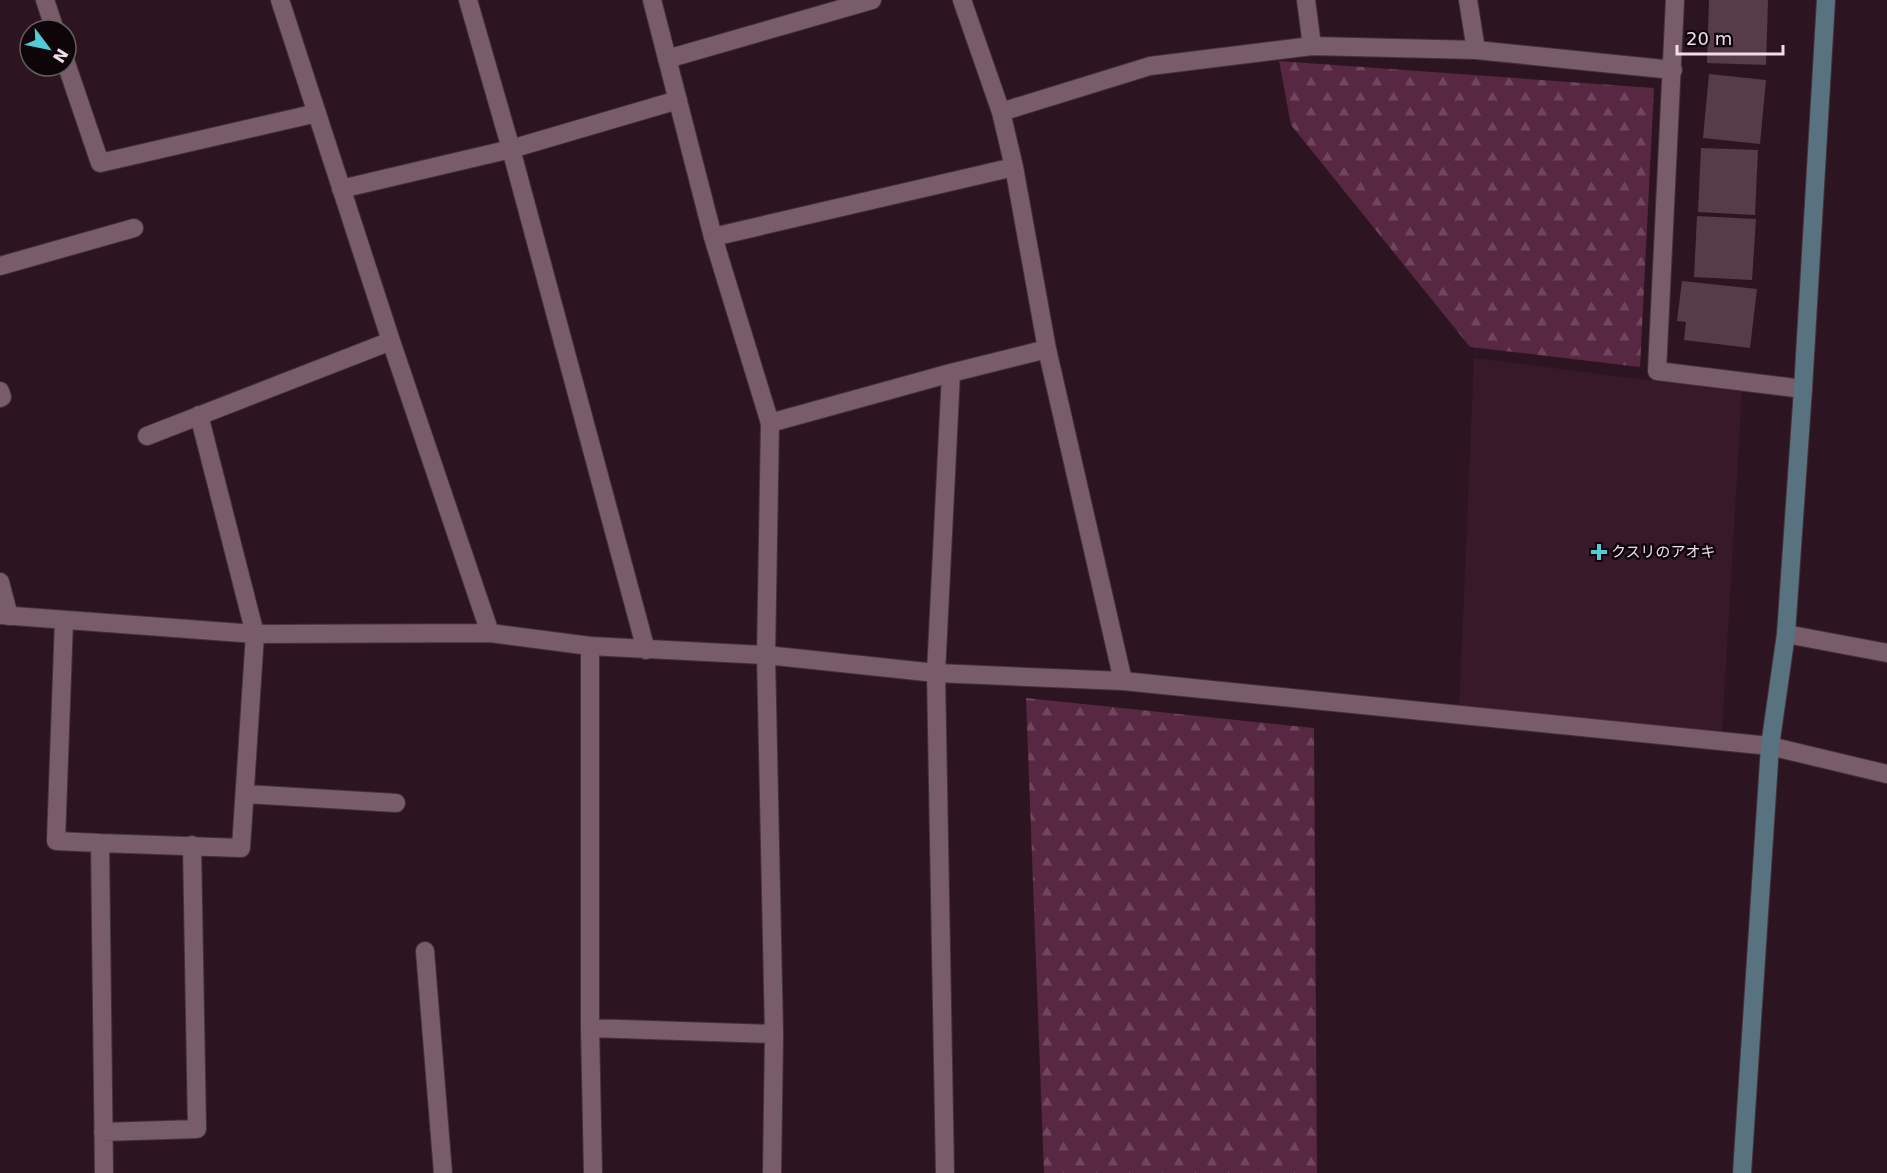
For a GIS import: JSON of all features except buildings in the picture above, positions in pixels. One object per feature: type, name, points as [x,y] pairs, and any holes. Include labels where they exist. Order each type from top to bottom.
[{"type":"street","points":[[45,0],[51,18]]},
{"type":"street","points":[[280,0],[489,633]]},
{"type":"street","points":[[468,0],[511,149],[646,650]]},
{"type":"street","points":[[652,0],[713,237],[771,423],[766,655],[774,1035],[772,1173]]},
{"type":"street","points":[[667,59],[872,0]]},
{"type":"street","points":[[962,0],[1001,112],[1014,167],[1047,349],[1123,681]]},
{"type":"street","points":[[1306,0],[1312,46]]},
{"type":"street","points":[[1468,0],[1476,50]]},
{"type":"street","points":[[1675,0],[1657,371],[1803,389]]},
{"type":"street","points":[[1742,1173],[1770,746],[1786,634],[1826,0]]},
{"type":"street","points":[[1001,112],[1150,66],[1312,46],[1476,50],[1673,70]]},
{"type":"street","points":[[71,78],[100,163],[316,113]]},
{"type":"street","points":[[341,189],[511,149],[678,100]]},
{"type":"street","points":[[713,237],[1014,167]]},
{"type":"street","points":[[0,266],[134,228]]},
{"type":"street","points":[[147,436],[391,341]]},
{"type":"street","points":[[771,423],[1047,349]]},
{"type":"street","points":[[945,1173],[936,674],[951,373]]},
{"type":"street","points":[[0,392],[2,398],[0,398]]},
{"type":"street","points":[[64,620],[56,841],[241,848],[255,634],[199,416]]},
{"type":"street","points":[[0,582],[4,616],[255,634],[489,633],[590,646],[766,655],[936,674],[1123,681],[1770,746],[1887,774]]},
{"type":"street","points":[[1786,634],[1887,653]]},
{"type":"street","points":[[590,646],[590,1028],[593,1173]]},
{"type":"street","points":[[245,794],[396,803]]},
{"type":"street","points":[[100,843],[104,1173]]},
{"type":"street","points":[[103,1132],[197,1129],[192,845]]},
{"type":"street","points":[[425,951],[443,1173]]},
{"type":"street","points":[[590,1028],[774,1035]]},
{"type":"shaded area","name":"クスリのアオキ","points":[[1474,358],[1742,392],[1722,733],[1459,711]]},
{"type":"green space","points":[[1279,61],[1654,88],[1640,367],[1470,347],[1291,125]]},
{"type":"green space","points":[[1026,698],[1314,728],[1317,1173],[1044,1173]]},
{"type":"place","name":"クスリのアオキ","points":[[1599,552]]}]
